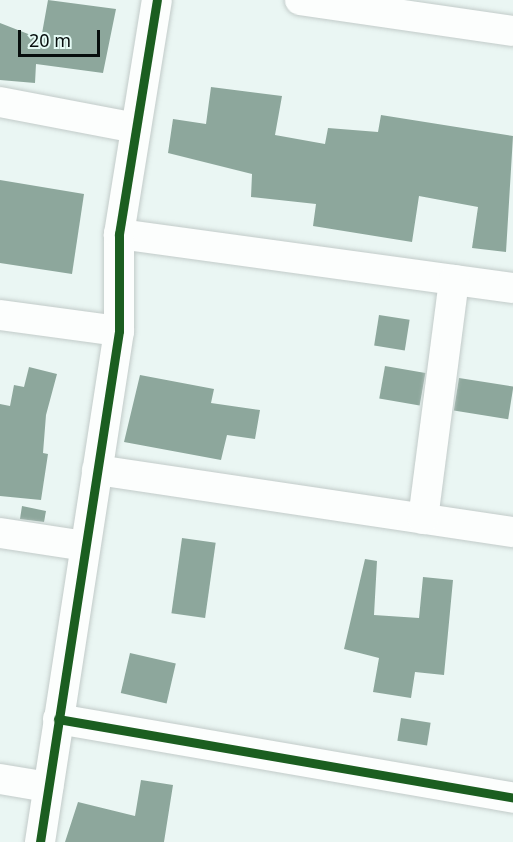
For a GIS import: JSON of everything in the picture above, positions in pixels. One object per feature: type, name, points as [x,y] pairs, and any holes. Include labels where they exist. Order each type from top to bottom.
[{"type":"street","points":[[40,842],[119,331],[118,234],[157,0]]},
{"type":"street","points":[[300,0],[513,31]]},
{"type":"street","points":[[0,102],[136,128]]},
{"type":"street","points":[[118,234],[513,288]]},
{"type":"street","points":[[423,519],[454,280]]},
{"type":"street","points":[[0,315],[119,331]]},
{"type":"street","points":[[97,470],[513,532]]},
{"type":"street","points":[[0,533],[84,546]]},
{"type":"street","points":[[58,719],[513,798]]},
{"type":"street","points":[[0,779],[48,787]]},
{"type":"building","points":[[48,0],[116,9],[103,73],[36,64],[35,83],[0,80],[0,23],[41,39]]},
{"type":"building","points":[[211,87],[282,96],[275,135],[325,144],[328,128],[378,132],[381,115],[513,136],[506,252],[472,248],[478,207],[419,196],[412,242],[313,226],[316,204],[251,197],[252,174],[168,153],[173,119],[206,124]]},
{"type":"building","points":[[0,180],[84,194],[72,274],[0,263]]},
{"type":"building","points":[[379,315],[410,320],[405,350],[374,346]]},
{"type":"building","points":[[385,366],[425,373],[420,406],[379,398]]},
{"type":"building","points":[[29,367],[57,374],[46,415],[43,453],[48,454],[41,500],[0,496],[0,404],[10,406],[14,385],[24,387]]},
{"type":"building","points":[[140,375],[214,389],[211,403],[260,410],[255,439],[227,435],[221,460],[124,442]]},
{"type":"building","points":[[459,378],[513,387],[508,419],[454,411]]},
{"type":"building","points":[[22,506],[46,511],[44,522],[20,519]]},
{"type":"building","points":[[182,538],[216,543],[205,618],[171,613]]},
{"type":"building","points":[[365,559],[377,561],[374,615],[419,618],[423,577],[453,580],[444,675],[415,672],[411,698],[373,692],[379,658],[344,649]]},
{"type":"building","points":[[130,653],[176,664],[167,704],[121,693]]},
{"type":"building","points":[[401,718],[431,723],[427,745],[397,741]]},
{"type":"building","points":[[141,780],[173,785],[164,842],[65,842],[78,802],[135,816]]},
{"type":"cycle path","points":[[40,842],[119,331],[119,234],[157,0]]},
{"type":"cycle path","points":[[58,719],[513,798]]}]
